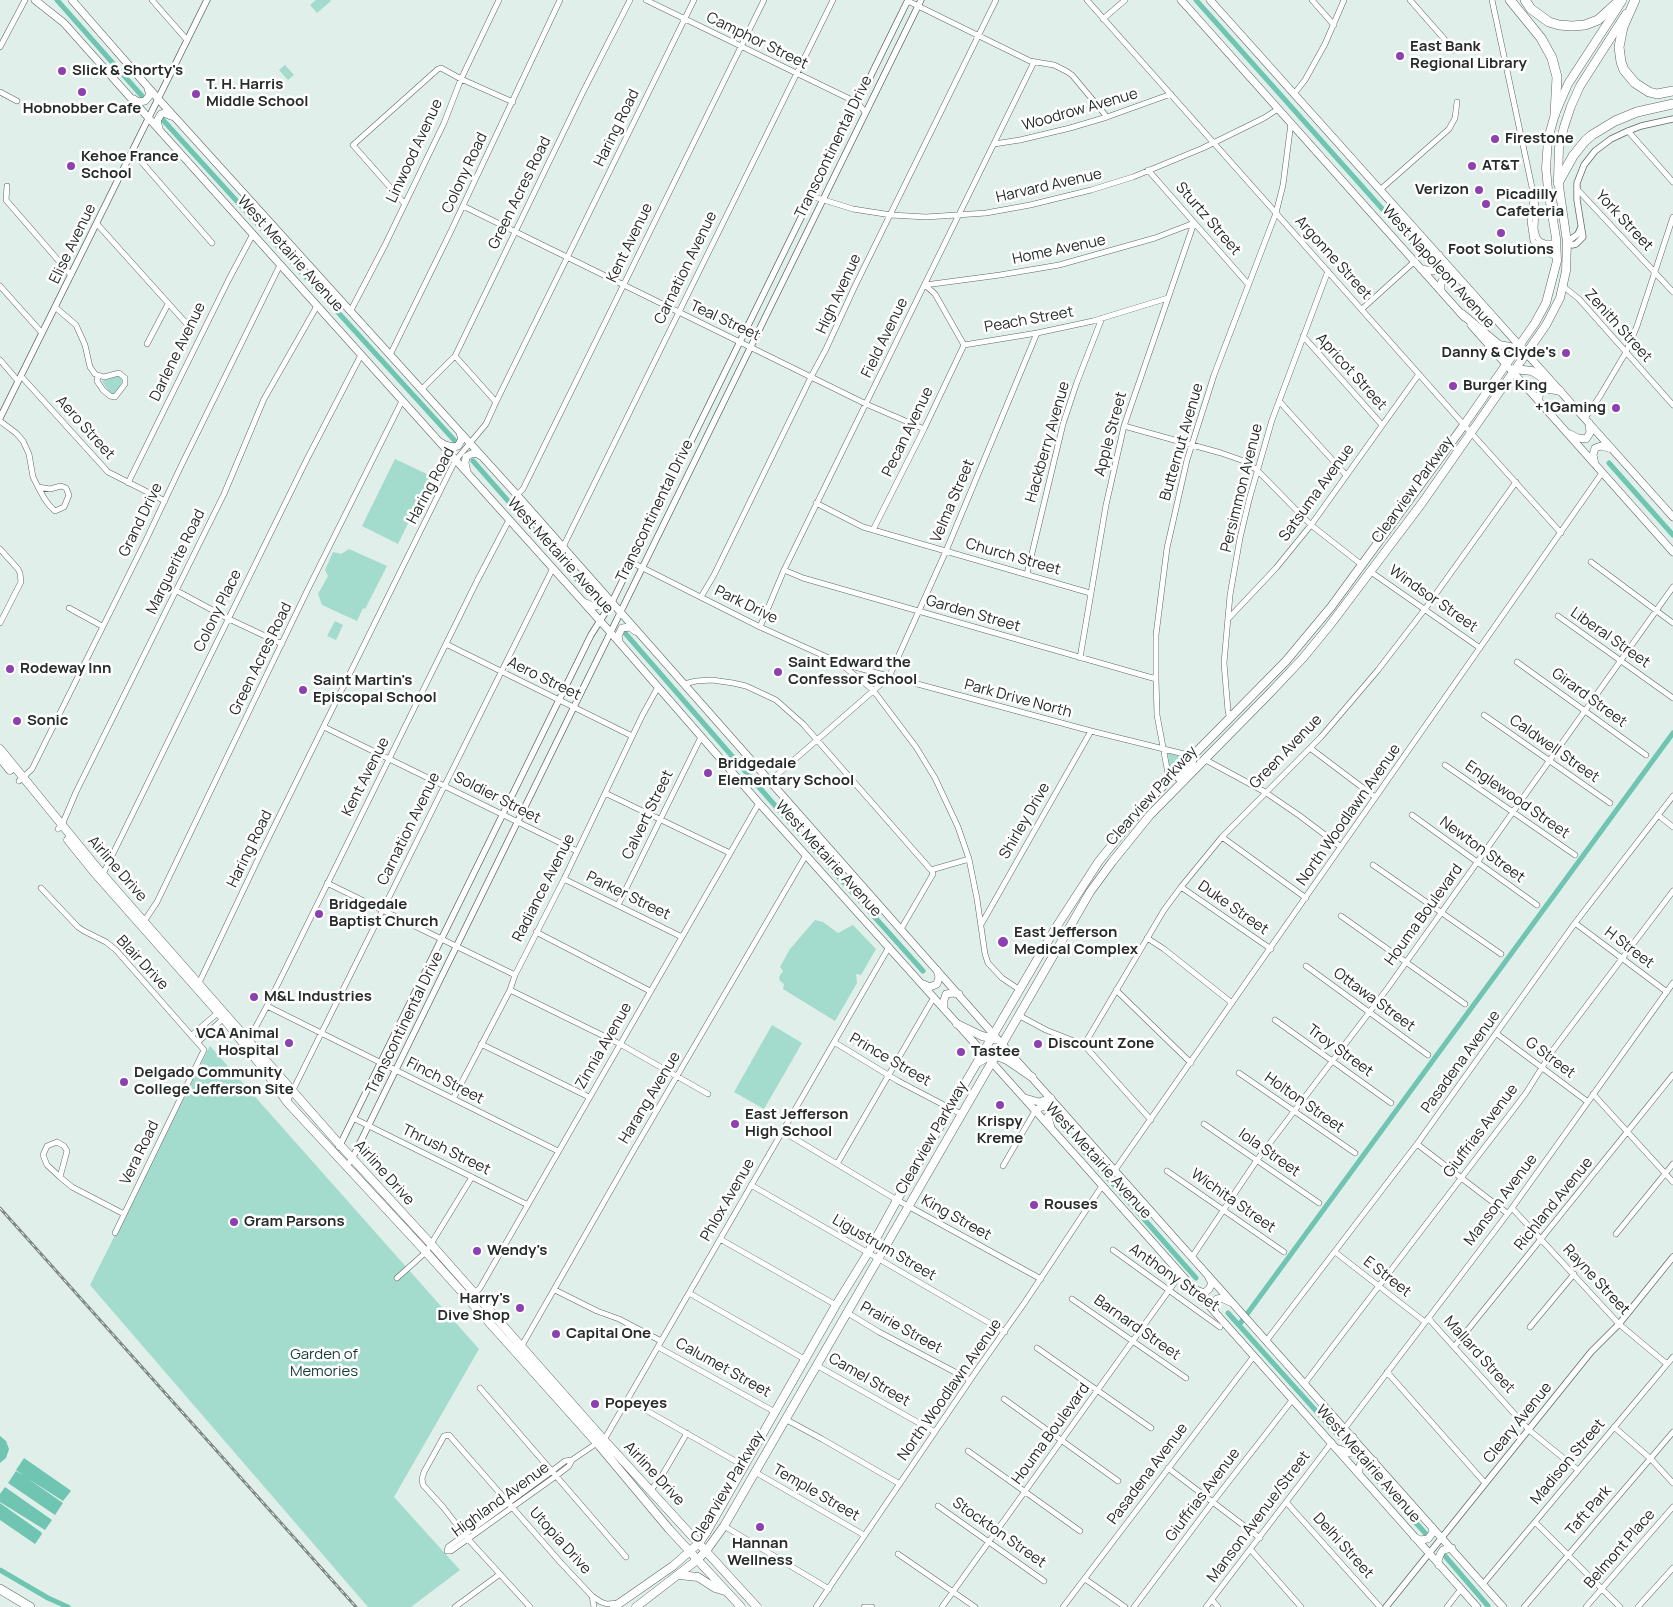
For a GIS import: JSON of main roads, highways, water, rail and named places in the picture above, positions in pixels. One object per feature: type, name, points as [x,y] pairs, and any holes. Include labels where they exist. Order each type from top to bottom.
[{"type":"highway","points":[[1510,0],[1541,38],[1552,58],[1557,77],[1555,114]]},
{"type":"highway","points":[[1525,0],[1531,10],[1539,16],[1549,22],[1565,26],[1585,25],[1598,20],[1621,0]]},
{"type":"highway","name":"Clearview Parkway","points":[[617,1605],[673,1566],[699,1543],[706,1533],[976,1065],[989,1057],[996,1039],[1008,1032],[1090,892],[1132,836],[1174,790],[1236,729],[1303,658],[1371,572],[1471,434],[1512,369],[1546,303],[1557,258],[1557,245],[1546,168],[1548,139],[1555,114],[1564,93],[1621,0]]},
{"type":"highway","points":[[1635,0],[1623,27],[1619,46],[1621,62],[1628,76],[1649,92],[1665,93],[1673,91]]},
{"type":"highway","name":"Clearview Parkway","points":[[1522,348],[1535,342],[1554,312],[1564,287],[1567,242],[1558,182],[1559,148],[1564,127],[1571,106],[1588,72],[1635,0]]},
{"type":"highway","points":[[1558,182],[1573,156],[1592,135],[1615,121],[1636,112],[1673,104]]},
{"type":"highway","points":[[1552,214],[1558,232],[1567,242]]},
{"type":"highway","points":[[1557,245],[1562,252],[1566,271]]},
{"type":"highway","points":[[1462,314],[1493,342],[1508,347],[1522,348]]},
{"type":"highway","points":[[1512,369],[1537,374],[1560,391]]},
{"type":"highway","name":"Clearview Parkway","points":[[636,1607],[697,1560],[724,1526],[961,1114],[1030,972],[1099,861],[1125,828],[1169,779],[1230,719],[1305,639],[1375,548],[1500,374],[1512,369]]},
{"type":"highway","points":[[1371,572],[1368,566],[1376,553],[1375,548]]},
{"type":"highway","points":[[1358,589],[1357,583],[1365,570],[1362,565]]},
{"type":"highway","points":[[1204,759],[1201,754],[1214,741],[1223,726]]},
{"type":"highway","name":"Airline Drive","points":[[0,749],[21,779],[101,876],[247,1042],[431,1244],[471,1296]]},
{"type":"highway","name":"Airline Drive","points":[[0,758],[21,779]]},
{"type":"highway","points":[[1174,790],[1180,775],[1191,764],[1190,758]]},
{"type":"highway","points":[[1027,999],[1025,994],[1034,978],[1030,972]]},
{"type":"highway","points":[[957,1024],[982,1036],[996,1039]]},
{"type":"highway","name":"Airline Drive","points":[[247,1042],[287,1102],[426,1252],[471,1296],[601,1442],[697,1560],[741,1607]]},
{"type":"highway","points":[[989,1057],[1007,1060],[1032,1077]]},
{"type":"highway","points":[[926,1150],[937,1156]]},
{"type":"highway","points":[[785,1420],[781,1416],[781,1412],[800,1378],[802,1368]]},
{"type":"highway","name":"Airline Drive","points":[[601,1442],[650,1491],[757,1607]]},
{"type":"highway","points":[[679,1575],[698,1577],[714,1588],[726,1591]]},
{"type":"highway","points":[[0,1590],[30,1607]]},
{"type":"main road","name":"West Metairie Avenue","points":[[35,0],[64,23],[620,643],[759,803],[957,1024],[989,1057],[1020,1095],[1477,1607]]},
{"type":"main road","name":"West Metairie Avenue","points":[[72,0],[158,99],[517,495],[937,969],[996,1039],[1051,1098],[1431,1524],[1500,1605]]},
{"type":"main road","name":"West Napoleon Avenue","points":[[1181,0],[1512,369],[1539,402],[1673,552]]},
{"type":"main road","name":"West Napoleon Avenue","points":[[1210,0],[1673,516]]},
{"type":"main road","points":[[129,96],[138,102],[145,101],[150,94],[148,87]]},
{"type":"main road","points":[[160,130],[157,121],[158,117],[164,113],[169,114],[181,124]]},
{"type":"main road","points":[[1421,269],[1436,270],[1440,262],[1438,254]]},
{"type":"main road","points":[[1441,291],[1441,284],[1445,276],[1452,275],[1460,279]]},
{"type":"main road","points":[[1539,402],[1542,390],[1560,391]]},
{"type":"main road","points":[[1567,433],[1578,438],[1586,438],[1590,433],[1587,420]]},
{"type":"main road","points":[[436,439],[445,445],[458,446],[462,439],[460,432]]},
{"type":"main road","points":[[1596,465],[1593,456],[1595,448],[1601,446],[1612,449]]},
{"type":"main road","points":[[469,476],[465,463],[466,457],[476,453],[483,458]]},
{"type":"main road","points":[[583,602],[592,606],[601,603],[603,598],[599,588]]},
{"type":"main road","points":[[620,643],[618,636],[622,628],[630,627],[640,634]]},
{"type":"main road","points":[[922,984],[930,986],[937,984],[937,969]]},
{"type":"main road","points":[[944,1008],[946,994],[959,994]]},
{"type":"main road","points":[[1036,1101],[1042,1096],[1041,1088]]},
{"type":"main road","points":[[1020,1095],[1043,1102],[1051,1098]]},
{"type":"main road","points":[[1035,1111],[1041,1107],[1048,1106],[1062,1112]]},
{"type":"main road","points":[[1051,1129],[1048,1116],[1053,1111],[1062,1112]]},
{"type":"main road","points":[[1190,1286],[1197,1291],[1204,1292],[1209,1290],[1212,1283],[1204,1270]]},
{"type":"main road","points":[[1218,1317],[1213,1303],[1217,1299],[1222,1298],[1229,1301],[1238,1308]]},
{"type":"main road","points":[[1333,1444],[1343,1452],[1353,1451],[1355,1444],[1352,1436]]},
{"type":"main road","points":[[1359,1474],[1361,1463],[1368,1460],[1374,1461]]},
{"type":"main road","points":[[1412,1535],[1420,1540],[1428,1539],[1433,1532],[1431,1524]]},
{"type":"main road","points":[[1439,1565],[1440,1553],[1443,1550],[1452,1548]]},
{"type":"waterway","points":[[57,0],[142,96]]},
{"type":"waterway","points":[[1196,0],[1426,258]]},
{"type":"waterway","points":[[163,120],[455,441]]},
{"type":"waterway","points":[[473,461],[596,601]]},
{"type":"waterway","points":[[1609,463],[1673,535]]},
{"type":"waterway","points":[[625,633],[785,817],[923,971]]},
{"type":"waterway","points":[[1239,1325],[1673,733]]},
{"type":"waterway","points":[[1062,1126],[1196,1278]]},
{"type":"waterway","points":[[1228,1313],[1344,1442]]},
{"type":"waterway","points":[[1370,1472],[1426,1534]]},
{"type":"waterway","points":[[1445,1556],[1488,1606]]},
{"type":"waterway","points":[[0,1570],[48,1598],[68,1607]]},
{"type":"railway","points":[[0,1208],[356,1607]]},
{"type":"place","name":"East Bank Regional Library","points":[[1400,56]]},
{"type":"place","name":"Slick & Shorty's","points":[[62,71]]},
{"type":"place","name":"Hobnobber Cafe","points":[[82,92]]},
{"type":"place","name":"T. H. Harris Middle School","points":[[196,94]]},
{"type":"place","name":"Firestone","points":[[1495,139]]},
{"type":"place","name":"Kehoe France School","points":[[71,166]]},
{"type":"place","name":"AT&T","points":[[1472,166]]},
{"type":"place","name":"Verizon","points":[[1479,190]]},
{"type":"place","name":"Picadilly Cafeteria","points":[[1486,204]]},
{"type":"place","name":"Foot Solutions","points":[[1501,233]]},
{"type":"place","name":"Danny & Clyde's","points":[[1566,353]]},
{"type":"place","name":"Burger King","points":[[1453,386]]},
{"type":"place","name":"+1Gaming","points":[[1616,408]]},
{"type":"place","name":"Rodeway Inn","points":[[10,669]]},
{"type":"place","name":"Saint Edward the Confessor School","points":[[778,672]]},
{"type":"place","name":"Saint Martin's Episcopal School","points":[[303,690]]},
{"type":"place","name":"Sonic","points":[[17,721]]},
{"type":"place","name":"Bridgedale Elementary School","points":[[708,773]]},
{"type":"place","name":"Bridgedale Baptist Church","points":[[319,914]]},
{"type":"place","name":"East Jefferson Medical Complex","points":[[1003,942]]},
{"type":"place","name":"M&L Industries","points":[[254,997]]},
{"type":"place","name":"VCA Animal Hospital","points":[[289,1043]]},
{"type":"place","name":"Discount Zone","points":[[1038,1044]]},
{"type":"place","name":"Tastee","points":[[961,1052]]},
{"type":"place","name":"Delgado Community College Jefferson Site","points":[[124,1082]]},
{"type":"place","name":"Krispy Kreme","points":[[1000,1105]]},
{"type":"place","name":"East Jefferson High School","points":[[735,1124]]},
{"type":"place","name":"Rouses","points":[[1034,1205]]},
{"type":"place","name":"Gram Parsons","points":[[234,1222]]},
{"type":"place","name":"Wendy's","points":[[477,1251]]},
{"type":"place","name":"Harry's Dive Shop","points":[[520,1308]]},
{"type":"place","name":"Capital One","points":[[556,1334]]},
{"type":"place","name":"Popeyes","points":[[595,1404]]},
{"type":"place","name":"Hannan Wellness","points":[[760,1527]]},
{"type":"park label","name":"Garden of Memories","points":[[324,1364]]}]
